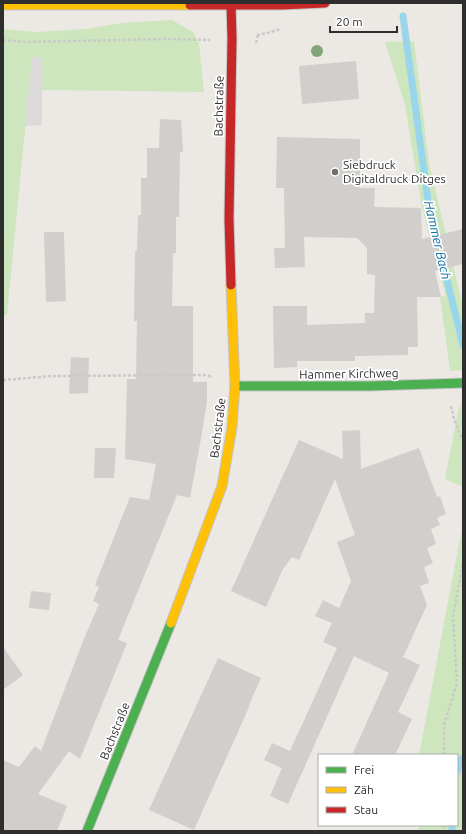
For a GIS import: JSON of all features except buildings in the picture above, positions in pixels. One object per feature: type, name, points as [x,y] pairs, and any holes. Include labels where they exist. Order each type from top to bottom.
[{"type":"street","points":[[3,5],[282,5],[325,3]]},
{"type":"street","name":"Bachstraße","points":[[87,831],[166,636],[204,538],[222,486],[232,428],[235,386],[229,219],[232,38],[231,4]]},
{"type":"street","name":"Hammer Kirchweg","points":[[235,386],[460,384]]},
{"type":"path","points":[[3,40],[25,42],[168,39],[208,40],[232,38],[267,33],[284,28],[282,5]]},
{"type":"path","points":[[208,40],[209,48]]},
{"type":"path","points":[[3,380],[52,376],[204,375],[219,378],[235,386]]},
{"type":"path","points":[[446,384],[454,419],[463,442]]},
{"type":"path","points":[[444,754],[444,724],[458,683],[453,616],[463,562]]},
{"type":"shaded area","points":[[32,57],[42,58],[42,125],[25,126]]},
{"type":"green space","points":[[172,20],[193,32],[199,44],[204,92],[42,90],[42,58],[32,57],[7,315],[3,315],[3,29],[36,32],[85,29],[122,23]]},
{"type":"green space","points":[[414,41],[429,163],[463,307],[463,370],[450,371],[440,297],[446,296],[422,208],[405,105],[385,42]]},
{"type":"green space","points":[[463,397],[463,487],[445,479],[458,412]]},
{"type":"green space","points":[[463,523],[463,831],[417,831],[420,826],[458,826],[458,754],[419,754]]},
{"type":"waterway","name":"Hammer Bach","points":[[403,16],[429,208],[438,244]]},
{"type":"waterway","name":"Hammer Bach","points":[[442,260],[463,345]]},
{"type":"waterway","name":"Hammer Bach","points":[[458,769],[463,758]]},
{"type":"waterway","name":"Hammer Bach","points":[[452,826],[452,831]]},
{"type":"traffic: fast","points":[[235,386],[370,386],[463,383]]},
{"type":"traffic: fast","points":[[87,831],[171,623]]},
{"type":"traffic: slow","points":[[3,5],[190,5]]},
{"type":"traffic: slow","points":[[171,623],[222,486],[232,427],[235,386],[231,285]]},
{"type":"traffic: jam","points":[[231,3],[232,38],[229,219],[231,285]]},
{"type":"traffic: jam","points":[[190,5],[282,5],[325,3]]},
{"type":"place","name":"Siebdruck Digitaldruck Ditges","points":[[335,172]]}]
